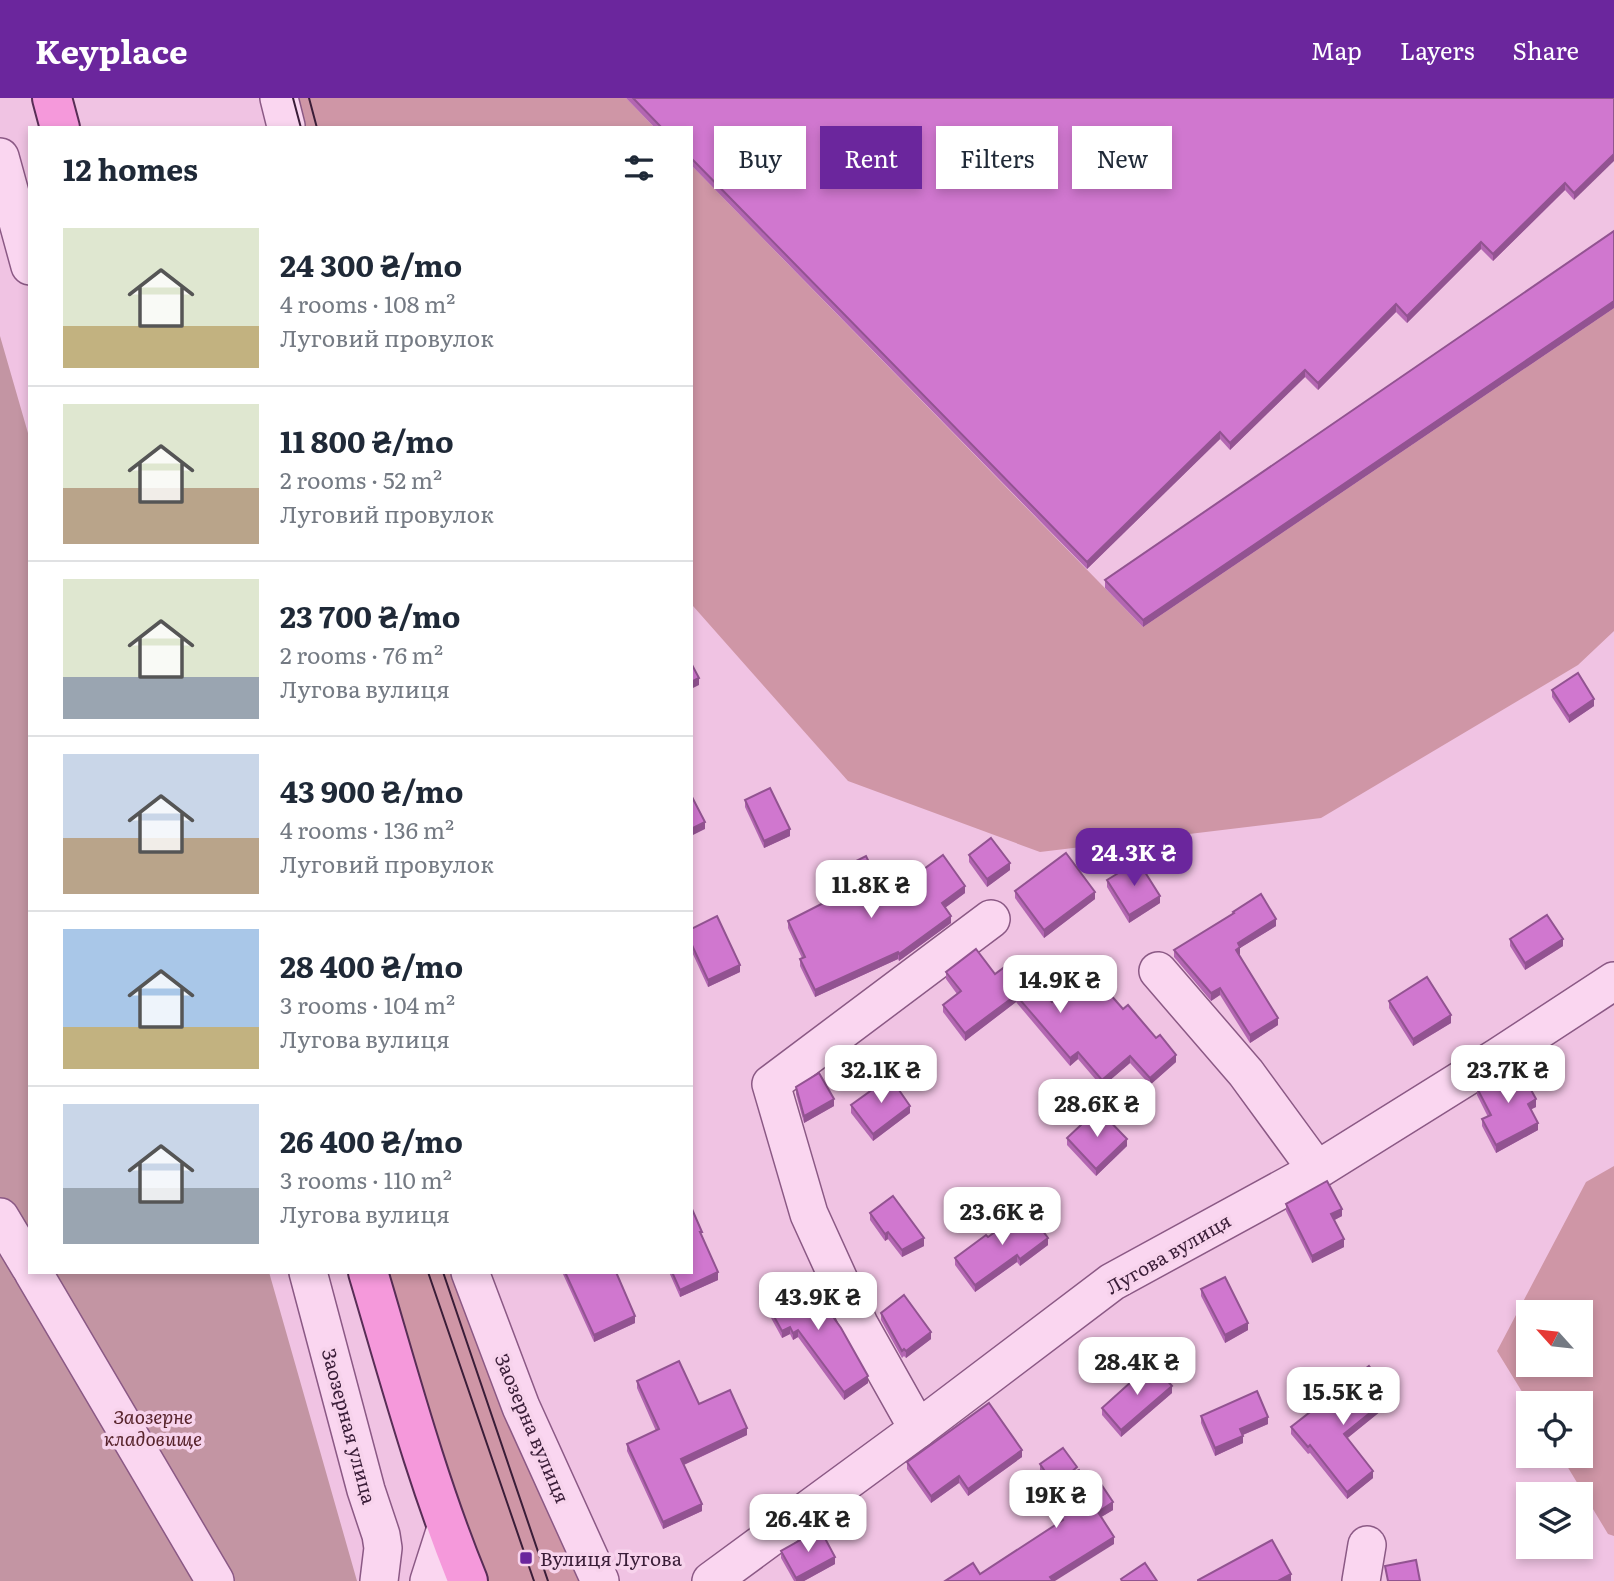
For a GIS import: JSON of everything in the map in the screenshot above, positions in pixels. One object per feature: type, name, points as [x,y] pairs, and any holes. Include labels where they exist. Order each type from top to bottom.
[{"type":"main road","points":[[52,98],[59,126]]},
{"type":"main road","points":[[369,1274],[428,1475],[468,1581]]},
{"type":"street","points":[[0,157],[16,230],[28,261]]},
{"type":"street","points":[[918,1429],[859,1324],[809,1214],[771,1084],[991,919]]},
{"type":"street","points":[[1158,971],[1246,1073],[1317,1170]]},
{"type":"street","name":"Лугова вулиця","points":[[711,1581],[1112,1282],[1317,1170],[1614,981]]},
{"type":"street","points":[[0,1217],[28,1264]]},
{"type":"street","points":[[34,1274],[215,1581]]},
{"type":"street","name":"Заозерная улица","points":[[309,1274],[366,1490],[381,1535],[383,1548],[379,1581]]},
{"type":"street","name":"Заозерна вулиця","points":[[471,1274],[521,1407],[600,1581]]},
{"type":"street","points":[[429,1581],[446,1528]]},
{"type":"street","points":[[1361,1581],[1367,1545]]},
{"type":"shaded area","points":[[265,98],[626,98],[653,126],[272,126]]},
{"type":"shaded area","points":[[693,167],[1143,627],[1614,308],[1614,631],[1578,665],[1321,818],[1040,852],[848,781],[693,606]]},
{"type":"shaded area","points":[[1614,1166],[1614,1536],[1608,1534],[1593,1509],[1593,1482],[1577,1482],[1568,1468],[1593,1468],[1593,1391],[1522,1391],[1497,1351],[1516,1315],[1516,1377],[1593,1377],[1593,1300],[1524,1300],[1586,1182]]},
{"type":"shaded area","points":[[372,1274],[471,1274],[600,1581],[476,1581]]},
{"type":"green space","name":"Заозерне кладовище","points":[[0,336],[28,433],[28,1274],[270,1274],[357,1581],[0,1581]]},
{"type":"building","points":[[633,98],[1614,98],[1614,154],[1574,193],[1565,183],[1493,254],[1481,242],[1407,316],[1396,304],[1318,383],[1305,370],[1230,443],[1220,432],[1087,562],[721,189],[806,189],[806,126],[714,126],[714,181],[693,160],[693,126],[660,126]]},
{"type":"building","points":[[1614,231],[1614,301],[1143,620],[1105,580]]},
{"type":"building","points":[[693,667],[699,678],[693,681]]},
{"type":"building","points":[[1578,673],[1594,699],[1569,716],[1552,690]]},
{"type":"building","points":[[770,788],[790,829],[764,841],[745,800]]},
{"type":"building","points":[[693,799],[705,822],[693,828]]},
{"type":"building","points":[[991,838],[1010,863],[987,879],[969,855]]},
{"type":"building","points":[[1066,853],[1095,892],[1044,930],[1015,891]]},
{"type":"building","points":[[943,855],[965,886],[942,903],[951,916],[899,954],[898,952],[815,990],[800,959],[805,957],[788,921],[845,892],[834,872],[866,856],[886,897]]},
{"type":"building","points":[[1138,861],[1160,896],[1129,915],[1107,880]]},
{"type":"building","points":[[1261,894],[1276,919],[1238,943],[1240,947],[1236,950],[1278,1018],[1250,1035],[1220,988],[1211,993],[1174,950]]},
{"type":"building","points":[[1547,915],[1563,939],[1525,963],[1510,939]]},
{"type":"building","points":[[717,916],[740,965],[708,980],[693,947],[693,928]]},
{"type":"building","points":[[976,949],[995,974],[1018,957],[1052,1002],[1089,970],[1123,1009],[1128,1005],[1156,1038],[1160,1035],[1176,1055],[1150,1078],[1130,1056],[1102,1080],[1078,1052],[1070,1058],[1016,995],[965,1033],[943,1005],[961,991],[946,972]]},
{"type":"building","points":[[1427,977],[1451,1015],[1413,1039],[1389,1001]]},
{"type":"building","points":[[1518,1066],[1536,1099],[1528,1104],[1538,1123],[1496,1145],[1482,1119],[1491,1115],[1477,1088]]},
{"type":"building","points":[[819,1073],[834,1099],[804,1116],[796,1087]]},
{"type":"building","points":[[890,1077],[910,1106],[873,1134],[851,1105]]},
{"type":"building","points":[[1098,1109],[1127,1139],[1096,1169],[1067,1138]]},
{"type":"building","points":[[1327,1181],[1342,1209],[1331,1214],[1344,1239],[1312,1256],[1286,1204]]},
{"type":"building","points":[[893,1196],[924,1238],[902,1250],[888,1232],[885,1234],[870,1213]]},
{"type":"building","points":[[1027,1209],[1048,1238],[1020,1259],[1017,1255],[975,1285],[955,1258]]},
{"type":"building","points":[[693,1211],[718,1272],[680,1290],[673,1274],[693,1274]]},
{"type":"building","points":[[566,1274],[617,1274],[635,1316],[594,1335]]},
{"type":"building","points":[[1225,1277],[1248,1323],[1225,1335],[1201,1289]]},
{"type":"building","points":[[805,1278],[841,1328],[868,1376],[844,1392],[798,1330],[793,1333],[790,1327],[782,1331],[765,1300]]},
{"type":"building","points":[[904,1295],[931,1332],[906,1351],[902,1351],[881,1313]]},
{"type":"building","points":[[679,1361],[699,1404],[730,1390],[747,1428],[681,1459],[702,1504],[663,1522],[627,1444],[659,1429],[637,1381]]},
{"type":"building","points":[[1152,1363],[1172,1386],[1121,1430],[1102,1408]]},
{"type":"building","points":[[1369,1366],[1392,1395],[1344,1434],[1373,1471],[1347,1492],[1310,1445],[1308,1447],[1291,1427]]},
{"type":"building","points":[[1257,1391],[1268,1417],[1240,1429],[1243,1436],[1215,1448],[1201,1416]]},
{"type":"building","points":[[989,1403],[1022,1450],[968,1489],[959,1476],[931,1496],[907,1462]]},
{"type":"building","points":[[1063,1448],[1077,1467],[1068,1475],[1079,1470],[1088,1483],[1097,1478],[1113,1502],[1098,1512],[1114,1537],[1050,1577],[1053,1581],[945,1581],[973,1563],[980,1574],[1063,1520],[1054,1506],[1064,1499],[1040,1464]]},
{"type":"building","points":[[820,1529],[835,1557],[796,1578],[781,1551]]},
{"type":"building","points":[[1272,1540],[1291,1574],[1278,1581],[1198,1581],[1198,1580]]},
{"type":"building","points":[[1416,1560],[1420,1581],[1388,1581],[1385,1566]]},
{"type":"building","points":[[1145,1563],[1157,1581],[1122,1581],[1121,1579]]},
{"type":"tram line","points":[[293,98],[300,126]]},
{"type":"tram line","points":[[309,98],[316,126]]},
{"type":"tram line","points":[[429,1274],[534,1581]]},
{"type":"tram line","points":[[444,1274],[548,1581]]},
{"type":"place","name":"Вулиця Лугова","points":[[526,1558]]}]
